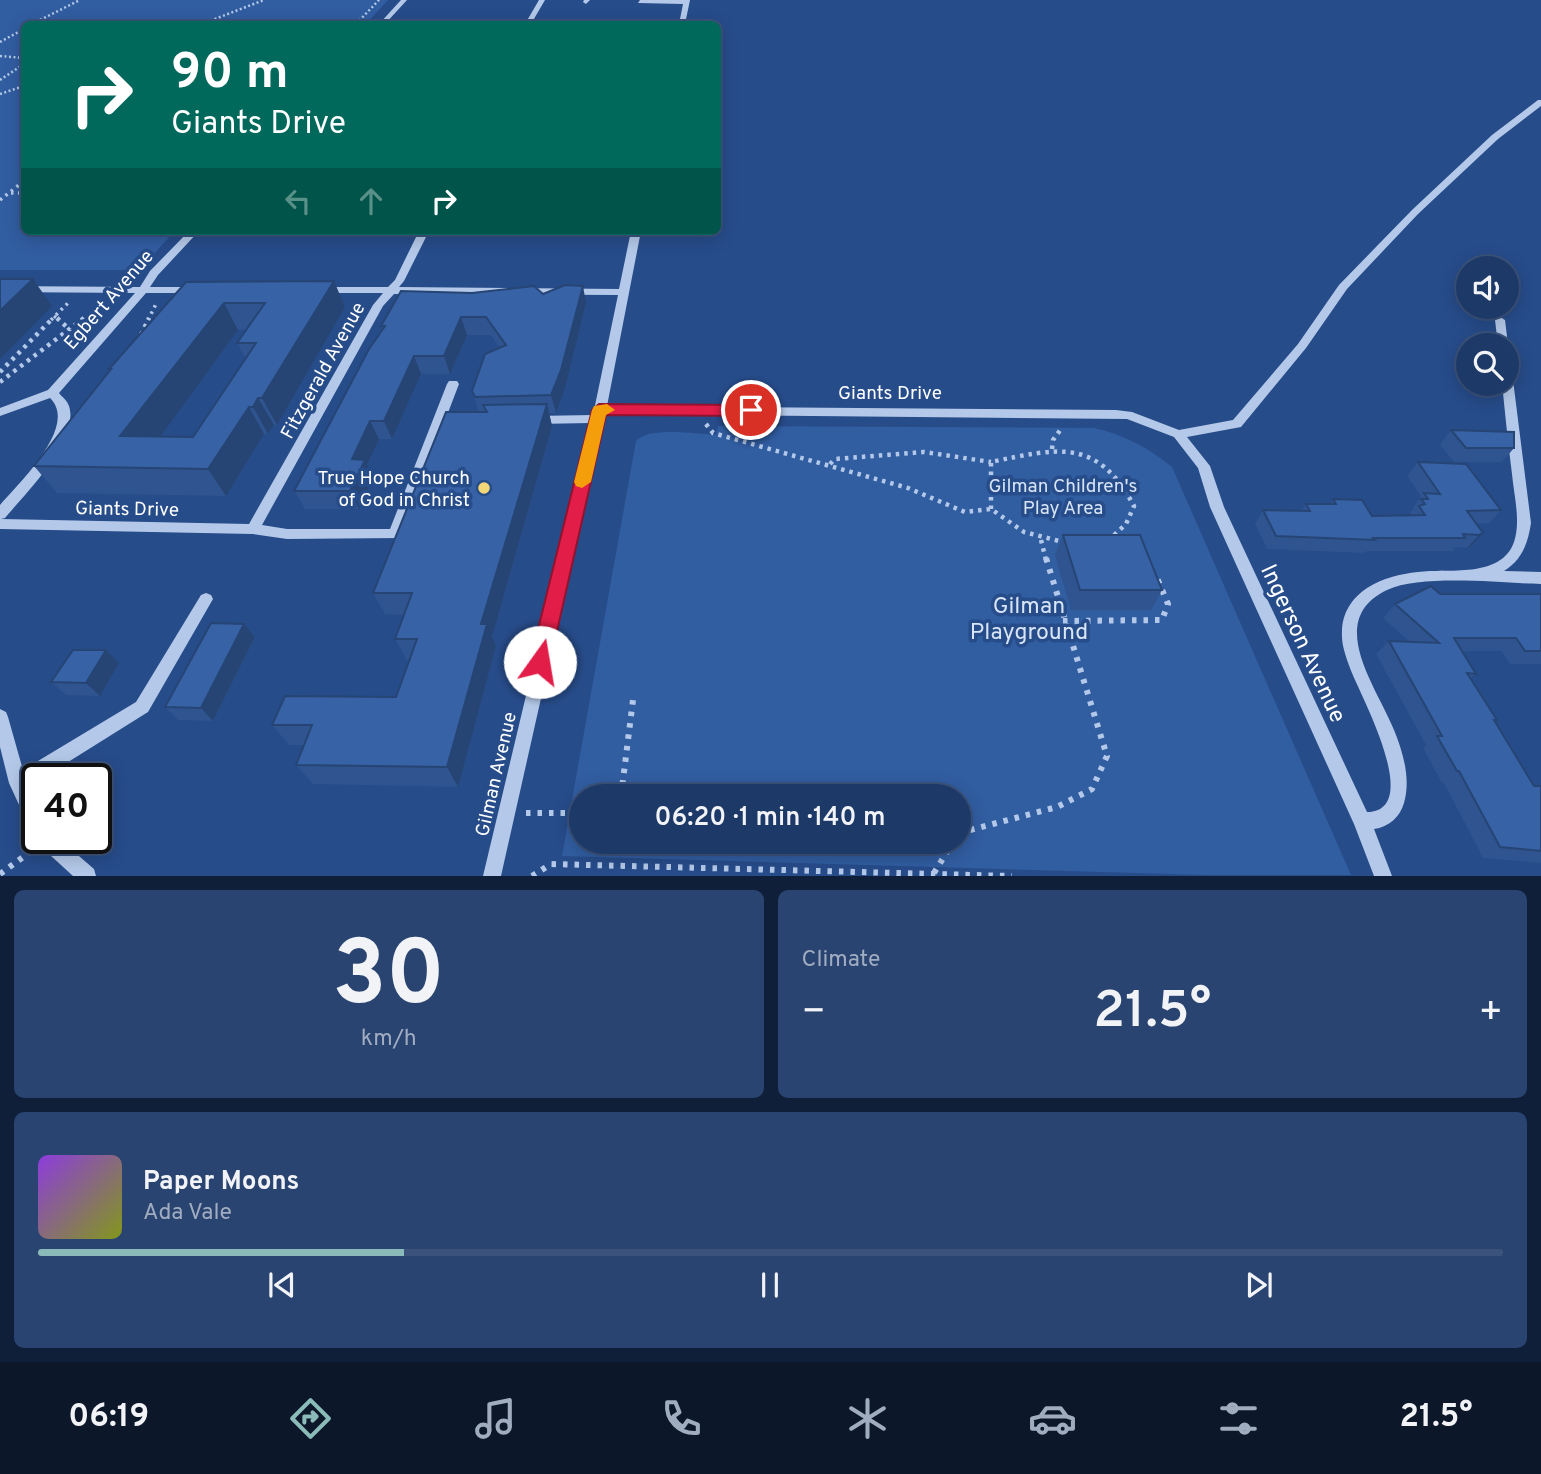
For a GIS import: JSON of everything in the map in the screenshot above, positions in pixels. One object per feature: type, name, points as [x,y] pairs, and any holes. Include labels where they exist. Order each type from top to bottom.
[{"type":"street","points":[[385,21],[404,0]]},
{"type":"street","points":[[530,21],[542,0]]},
{"type":"street","points":[[682,21],[687,1]]},
{"type":"street","points":[[1178,433],[1237,424],[1303,346],[1343,287],[1415,212],[1495,136],[1541,102]]},
{"type":"street","name":"Egbert Avenue","points":[[0,412],[52,393],[143,290],[154,273],[190,235]]},
{"type":"street","name":"Fitzgerald Avenue","points":[[253,529],[378,305],[399,281],[422,235]]},
{"type":"street","name":"Gilman Avenue","points":[[492,876],[598,414],[635,235]]},
{"type":"street","points":[[0,289],[201,290]]},
{"type":"street","points":[[310,290],[624,292]]},
{"type":"street","points":[[1500,320],[1502,333]]},
{"type":"street","name":"Giants Drive","points":[[0,524],[253,529],[287,534],[395,534],[453,384]]},
{"type":"street","points":[[0,514],[55,446],[65,420],[63,404],[52,393]]},
{"type":"street","points":[[1460,577],[1488,572],[1504,564],[1517,553],[1523,540],[1524,523],[1509,396]]},
{"type":"street","name":"Giants Drive","points":[[519,420],[695,410],[1128,415],[1178,433]]},
{"type":"street","name":"Ingerson Avenue","points":[[1178,433],[1204,466],[1217,507],[1362,821],[1383,876]]},
{"type":"street","points":[[1362,821],[1378,820],[1390,812],[1397,799],[1398,774],[1385,727],[1359,677],[1351,653],[1349,629],[1354,610],[1365,595],[1383,585],[1415,578],[1541,578]]},
{"type":"street","points":[[0,717],[21,790]]},
{"type":"street","points":[[63,854],[87,876]]},
{"type":"lane","points":[[640,2],[687,1]]},
{"type":"lane","points":[[18,783],[142,707],[206,600]]},
{"type":"path","points":[[38,21],[80,0]]},
{"type":"path","points":[[210,21],[264,0]]},
{"type":"path","points":[[359,21],[379,0]]},
{"type":"path","points":[[0,42],[21,31]]},
{"type":"path","points":[[0,56],[21,58]]},
{"type":"path","points":[[0,80],[21,66]]},
{"type":"path","points":[[0,94],[21,87]]},
{"type":"path","points":[[0,200],[21,184]]},
{"type":"path","points":[[10,193],[21,193]]},
{"type":"path","points":[[0,372],[80,290]]},
{"type":"path","points":[[0,382],[99,308],[116,290]]},
{"type":"path","points":[[138,343],[152,307],[167,290]]},
{"type":"path","points":[[54,316],[70,330]]},
{"type":"path","points":[[143,331],[155,327]]},
{"type":"path","points":[[695,410],[713,433],[908,488],[965,512],[991,509]]},
{"type":"path","points":[[830,464],[835,459],[924,452],[991,462],[1052,449],[1081,453],[1117,475],[1134,506],[1131,519],[1123,530],[1104,541]]},
{"type":"path","points":[[991,462],[991,509],[1010,526],[1041,540],[1068,542]]},
{"type":"path","points":[[971,830],[1057,807],[1092,789],[1107,755],[1063,621],[1041,540]]},
{"type":"path","points":[[1063,621],[1162,620],[1168,604],[1152,567]]},
{"type":"path","points":[[623,784],[634,700]]},
{"type":"path","points":[[506,813],[569,813]]},
{"type":"path","points":[[0,874],[22,854]]},
{"type":"path","points":[[934,873],[946,854]]},
{"type":"path","points":[[532,876],[551,864],[1012,876]]},
{"type":"green space","points":[[0,0],[388,0],[369,21],[21,21],[21,235],[171,235],[139,270],[0,270]]},
{"type":"green space","name":"Gilman Playground","points":[[718,426],[1094,428],[1126,438],[1154,453],[1172,467],[1351,875],[1204,875],[562,856],[569,817],[569,854],[971,854],[971,784],[575,784],[636,441],[642,436],[662,432],[716,435]]},
{"type":"building","points":[[0,279],[33,279],[0,311]]},
{"type":"building","points":[[334,281],[262,398],[258,398],[253,407],[249,407],[208,469],[34,466],[109,369],[186,282]],"holes":[[[224,303],[265,303],[237,343],[256,343],[193,437],[120,436]]]},
{"type":"building","points":[[565,285],[583,286],[561,370],[551,395],[475,397],[472,391],[485,354],[506,345],[486,317],[461,317],[444,356],[414,356],[384,421],[370,421],[352,459],[365,460],[350,491],[294,491],[369,349],[385,326],[381,326],[401,291],[472,293],[534,286],[543,294]]},
{"type":"building","points":[[547,404],[481,624],[487,624],[447,767],[296,765],[312,725],[272,725],[285,696],[396,697],[417,639],[395,639],[412,593],[373,593],[446,412],[487,412],[483,405]]},
{"type":"building","points":[[1451,430],[1514,432],[1514,448],[1466,448]]},
{"type":"building","points":[[1418,462],[1466,464],[1501,510],[1467,511],[1483,533],[1463,534],[1465,538],[1373,538],[1375,540],[1276,536],[1263,510],[1310,511],[1306,504],[1336,504],[1333,499],[1362,500],[1372,516],[1425,515],[1419,506],[1425,504],[1421,499],[1428,499],[1424,493],[1440,494]]},
{"type":"building","points":[[1063,535],[1140,535],[1162,590],[1080,590]]},
{"type":"building","points":[[1431,586],[1440,594],[1541,594],[1541,651],[1525,651],[1516,638],[1454,638],[1476,674],[1467,673],[1497,720],[1494,720],[1534,786],[1541,786],[1541,851],[1500,847],[1437,736],[1442,736],[1389,641],[1439,643],[1395,604]]},
{"type":"building","points":[[211,623],[244,624],[201,708],[165,707]]},
{"type":"building","points":[[73,650],[106,650],[86,683],[51,682]]},
{"type":"slow traffic","points":[[582,482],[599,410],[607,410]]},
{"type":"place","name":"True Hope Church of God in Christ","points":[[484,488]]},
{"type":"route","points":[[540,662],[599,410],[751,410]]},
{"type":"park label","name":"Gilman Children's Play Area","points":[[1063,496]]}]
